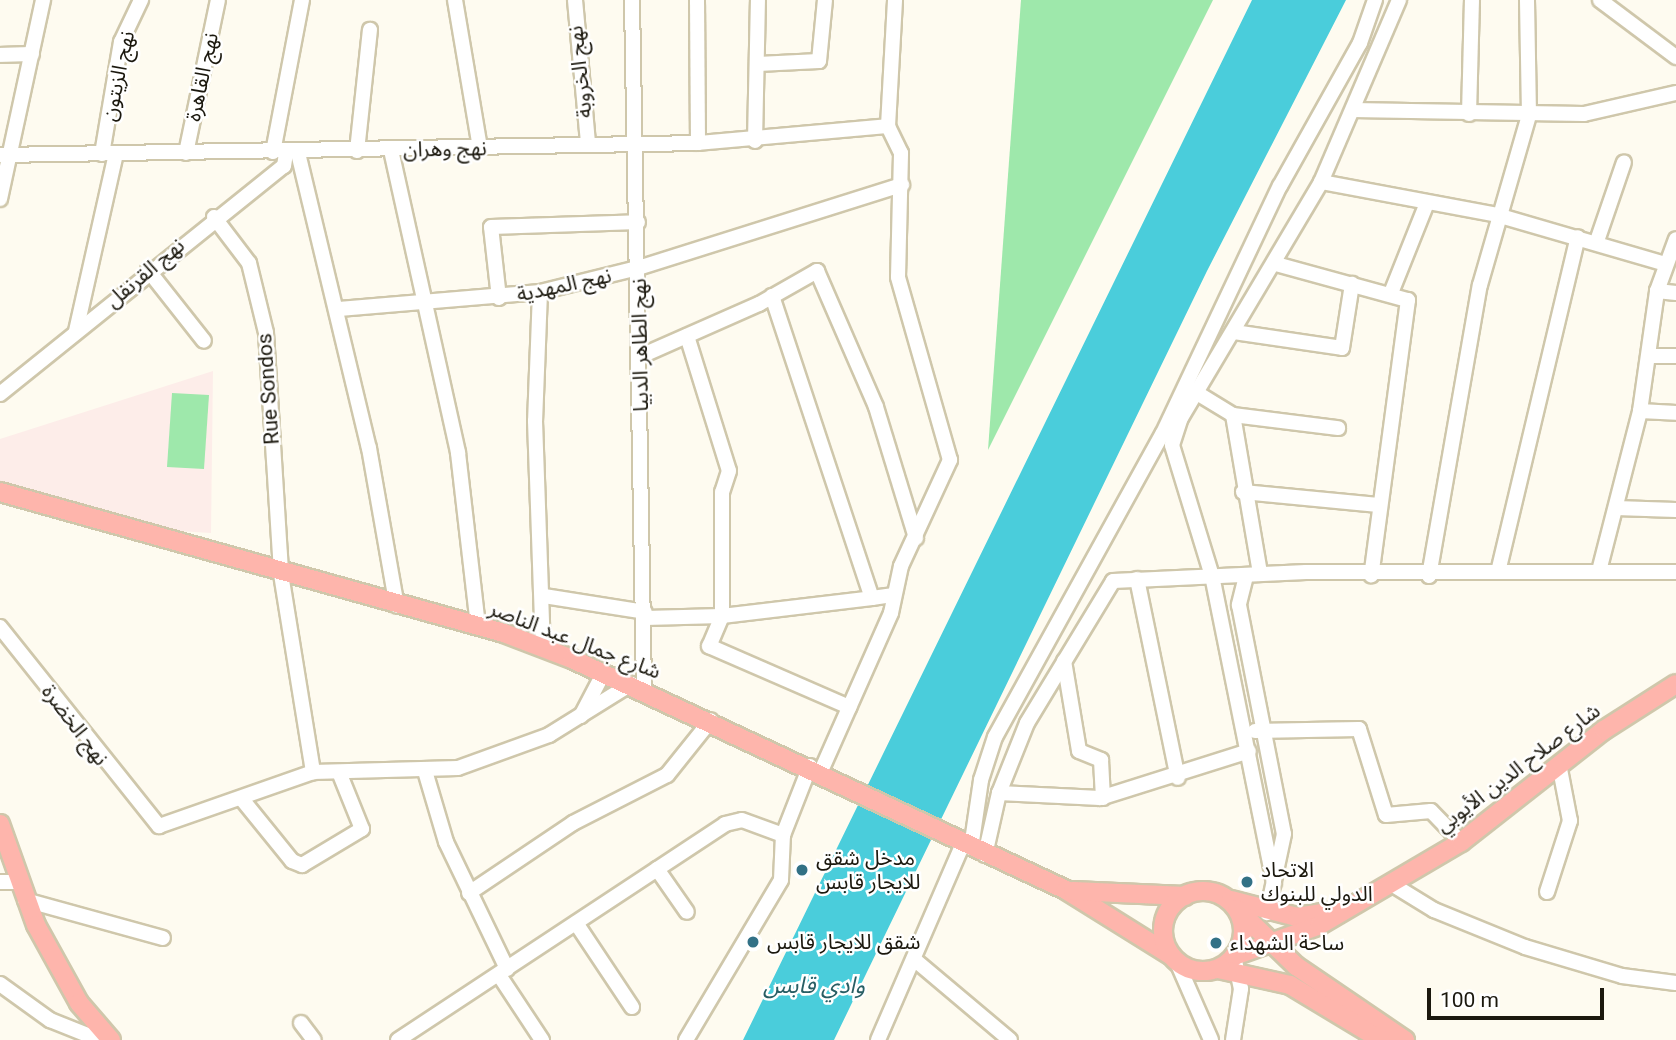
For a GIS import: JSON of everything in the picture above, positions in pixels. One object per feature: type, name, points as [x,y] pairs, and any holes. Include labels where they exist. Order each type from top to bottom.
[{"type":"main road","name":"شارع جمال عبد الناصر","points":[[0,492],[281,574],[478,626],[543,648],[711,720],[822,772],[968,846],[1066,890]]},
{"type":"main road","name":"شارع صلاح الدين الأيوبي","points":[[1234,956],[1274,946],[1350,908],[1461,842],[1559,764],[1676,684]]},
{"type":"main road","points":[[0,824],[25,900],[64,979],[111,1040]]},
{"type":"main road","points":[[1066,890],[1226,900],[1274,946],[1405,1040]]},
{"type":"main road","points":[[1066,890],[1174,959],[1304,991],[1381,1040]]},
{"type":"main road","points":[[1174,959],[1164,922],[1185,896]]},
{"type":"main road","name":"شارع صلاح الدين الأيوبي","points":[[1226,900],[1267,913],[1297,917],[1350,908]]},
{"type":"main road","points":[[1219,969],[1234,956],[1242,935],[1226,900]]},
{"type":"street","points":[[0,199],[5,155],[32,54],[43,0]]},
{"type":"street","name":"نهج الزيتون","points":[[76,331],[109,154],[121,42],[141,0]]},
{"type":"street","name":"نهج القاهرة","points":[[186,153],[218,0]]},
{"type":"street","points":[[302,0],[286,152],[339,309],[397,606]]},
{"type":"street","points":[[455,0],[480,148]]},
{"type":"street","name":"نهج الخروبة","points":[[575,0],[588,144]]},
{"type":"street","name":"نهج الطاهر الدبيا","points":[[632,0],[645,615],[637,687]]},
{"type":"street","points":[[697,0],[698,143]]},
{"type":"street","points":[[755,141],[758,0]]},
{"type":"street","points":[[758,64],[819,61],[825,0]]},
{"type":"street","points":[[686,1040],[780,880],[783,835],[822,772],[950,460],[901,293],[902,185],[899,142],[888,126],[895,0]]},
{"type":"street","points":[[968,846],[981,780],[995,737],[1163,433],[1280,186],[1360,43],[1375,0]]},
{"type":"street","points":[[1274,883],[1212,576],[1172,452],[1197,393],[1276,264],[1321,183],[1399,0]]},
{"type":"street","points":[[1469,114],[1472,0]]},
{"type":"street","points":[[1429,576],[1497,215],[1529,115],[1527,0]]},
{"type":"street","points":[[1600,0],[1620,8],[1676,55]]},
{"type":"street","points":[[357,151],[370,30]]},
{"type":"street","points":[[0,55],[32,54]]},
{"type":"street","points":[[1353,110],[1529,115],[1593,113],[1676,93]]},
{"type":"street","name":"نهج وهران","points":[[5,155],[698,143],[755,141],[888,126]]},
{"type":"street","points":[[391,150],[421,304],[458,453],[478,626]]},
{"type":"street","name":"نهج القرنفل","points":[[0,394],[214,217],[284,166],[286,152]]},
{"type":"street","points":[[1597,241],[1624,162]]},
{"type":"street","points":[[1321,183],[1497,215],[1597,241],[1665,264]]},
{"type":"street","name":"نهج المهدية","points":[[339,309],[499,298],[540,292],[638,268],[902,185]]},
{"type":"street","points":[[1391,293],[1427,203]]},
{"type":"street","name":"Rue Sondos","points":[[214,217],[249,262],[266,333],[281,574],[313,772]]},
{"type":"street","points":[[499,298],[491,227],[638,222]]},
{"type":"street","points":[[1498,572],[1577,237]]},
{"type":"street","points":[[1599,571],[1640,411],[1650,356],[1657,292],[1676,239]]},
{"type":"street","points":[[1276,264],[1391,293],[1408,300],[1378,505],[1371,576]]},
{"type":"street","points":[[148,270],[204,341]]},
{"type":"street","points":[[641,356],[818,272],[876,407],[916,538]]},
{"type":"street","points":[[1234,332],[1342,348],[1352,284]]},
{"type":"street","points":[[540,292],[535,421],[544,596],[543,648]]},
{"type":"street","points":[[1657,292],[1676,293]]},
{"type":"street","points":[[772,296],[872,598]]},
{"type":"street","points":[[687,336],[729,471],[722,492],[722,616],[709,646],[849,708]]},
{"type":"street","points":[[1650,356],[1676,356]]},
{"type":"street","points":[[1197,393],[1233,415],[1338,428]]},
{"type":"street","points":[[1640,411],[1676,413]]},
{"type":"street","points":[[1233,415],[1253,575],[1238,605],[1284,834],[1267,913]]},
{"type":"street","points":[[1243,492],[1378,505]]},
{"type":"street","points":[[1616,508],[1676,510]]},
{"type":"street","points":[[878,1040],[968,846],[999,793],[1019,739],[1110,583],[1137,579],[1253,575],[1429,576],[1498,572],[1676,572]]},
{"type":"street","points":[[1137,579],[1178,778]]},
{"type":"street","points":[[544,596],[645,615],[722,616],[894,595]]},
{"type":"street","name":"نهج الخضرة","points":[[0,627],[151,822],[165,825],[241,798]]},
{"type":"street","points":[[1064,661],[1079,751],[1101,760],[1103,797]]},
{"type":"street","points":[[578,720],[604,672]]},
{"type":"street","points":[[339,772],[362,829],[302,865],[292,861],[241,798],[313,772],[425,771],[505,754],[578,720],[637,687]]},
{"type":"street","points":[[469,893],[562,830],[667,775],[711,720]]},
{"type":"street","points":[[1245,734],[1264,728],[1359,729],[1386,815],[1431,811],[1461,842]]},
{"type":"street","points":[[999,793],[1103,797],[1178,778],[1249,751]]},
{"type":"street","points":[[1547,892],[1570,821],[1559,764]]},
{"type":"street","points":[[425,771],[469,893],[503,972],[542,1040]]},
{"type":"street","points":[[398,1040],[416,1035],[503,972],[734,821],[783,835]]},
{"type":"street","points":[[657,869],[687,912]]},
{"type":"street","points":[[0,882],[19,882]]},
{"type":"street","points":[[1390,883],[1434,911],[1525,947],[1622,976],[1676,982]]},
{"type":"street","points":[[25,900],[163,938]]},
{"type":"street","points":[[576,923],[632,1006]]},
{"type":"street","points":[[1233,1040],[1241,974],[1234,956]]},
{"type":"street","points":[[1174,959],[1211,1040]]},
{"type":"street","points":[[915,960],[1010,1040]]},
{"type":"street","points":[[0,984],[50,1020],[100,1040]]},
{"type":"street","points":[[301,1023],[314,1040]]},
{"type":"shaded area","points":[[213,371],[211,533],[178,531],[0,484],[0,439]]},
{"type":"green space","points":[[1021,0],[1213,0],[988,450],[1008,175]]},
{"type":"green space","points":[[172,393],[209,395],[204,469],[167,467]]},
{"type":"water","name":"وادي قابس","points":[[1252,0],[1346,0],[1207,271],[834,1040],[743,1040]]},
{"type":"place","name":"مدخل شقق للايجار قابس","points":[[802,870]]},
{"type":"place","name":"الاتحاد الدولي للبنوك","points":[[1247,882]]},
{"type":"place","name":"شقق للايجار قابس","points":[[753,942]]},
{"type":"place","name":"ساحة الشهداء","points":[[1216,943]]}]
